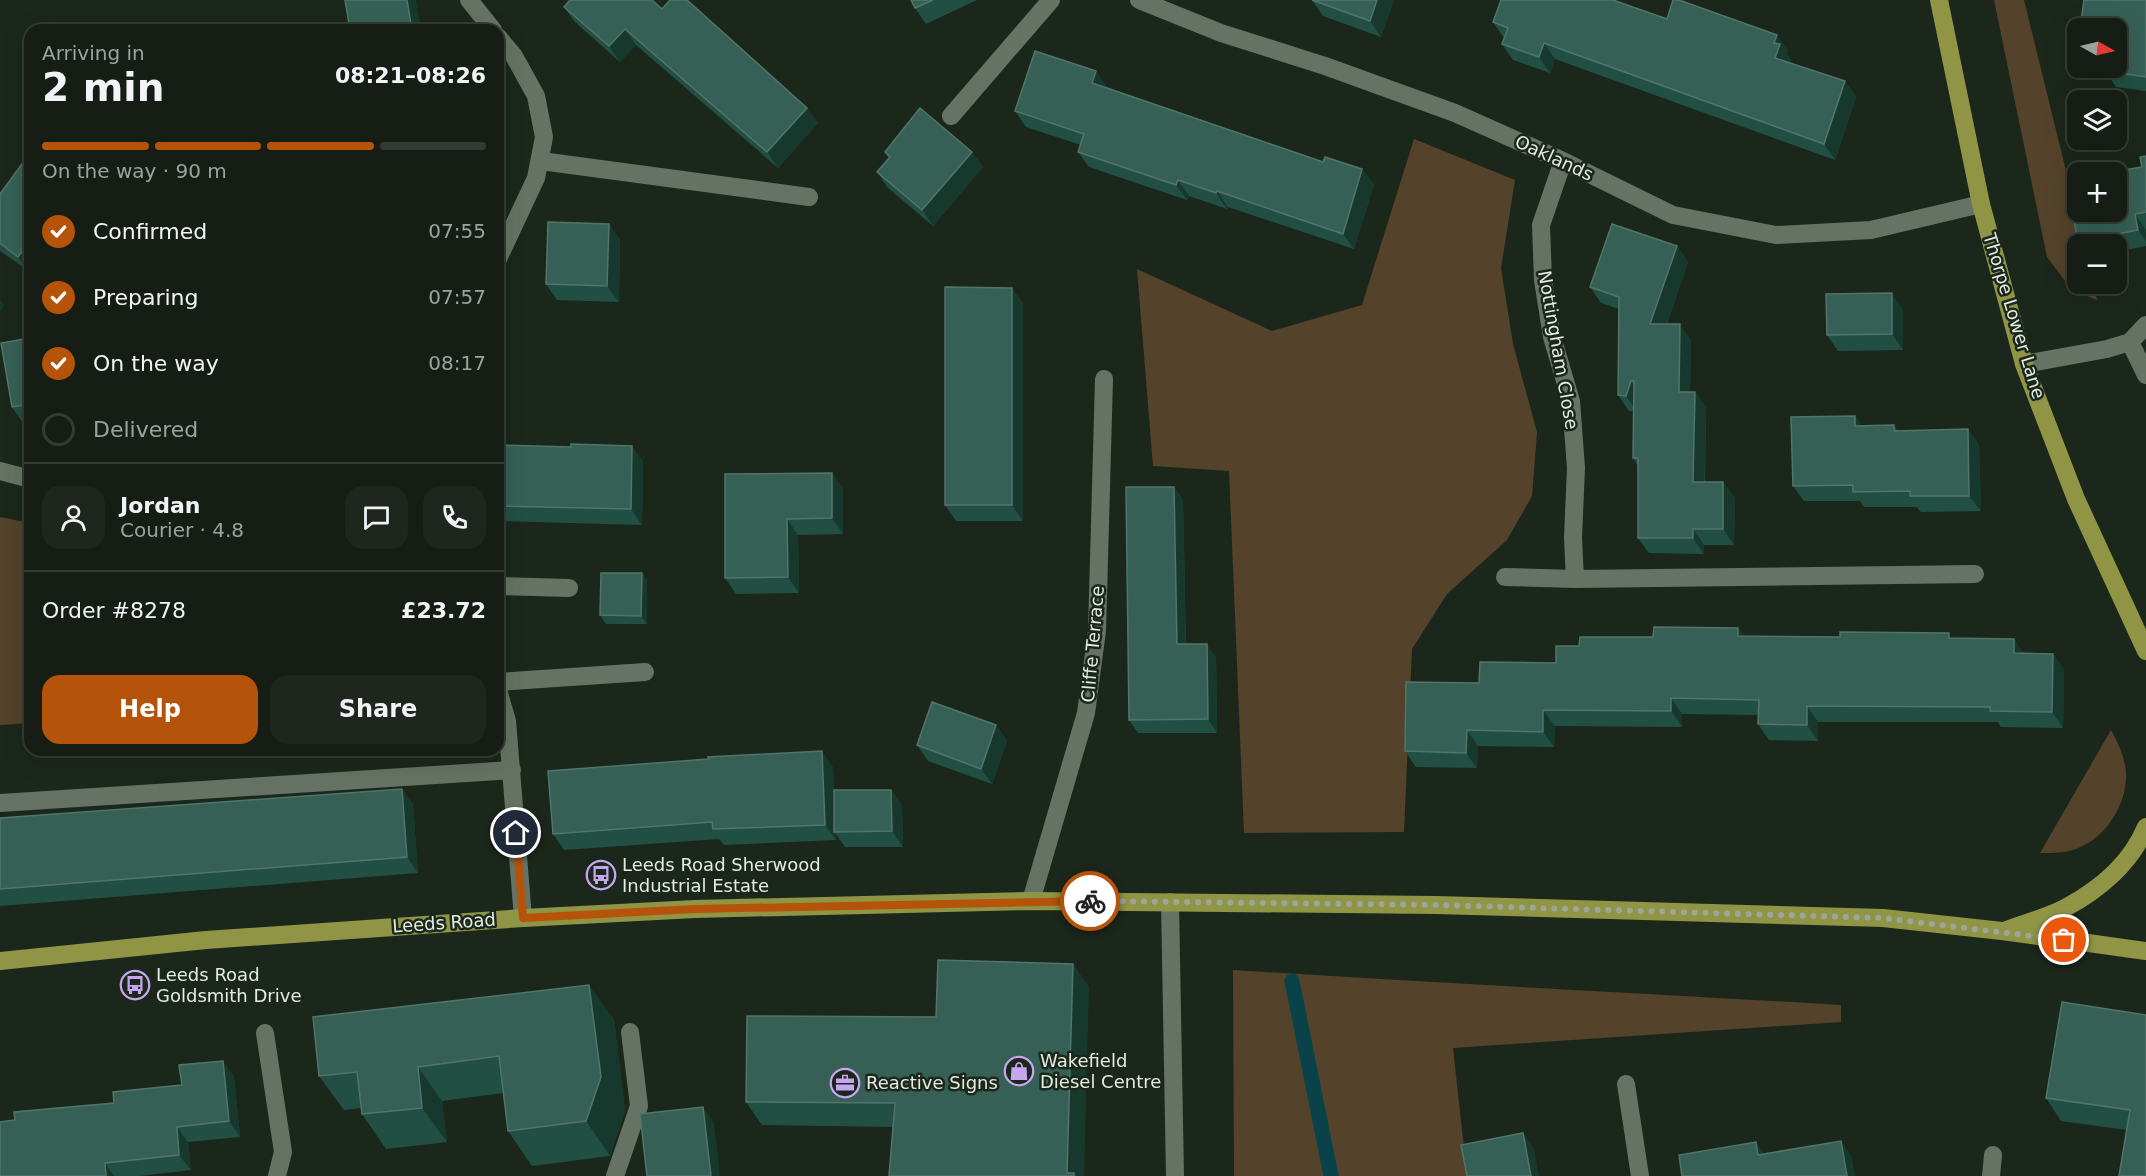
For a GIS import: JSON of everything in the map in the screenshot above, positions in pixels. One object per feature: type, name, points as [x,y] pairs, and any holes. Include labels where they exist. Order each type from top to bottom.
[{"type":"main road","name":"Thorpe Lower Lane","points":[[1939,0],[1981,204],[2024,364],[2076,499],[2146,651]]},
{"type":"main road","points":[[2002,931],[2064,908],[2106,881],[2138,847],[2146,827]]},
{"type":"main road","name":"Leeds Road","points":[[0,961],[206,940],[523,918],[695,909],[1031,901],[1436,905],[1871,918],[2002,931],[2146,951]]},
{"type":"street","points":[[469,0],[487,24]]},
{"type":"street","points":[[951,116],[1051,0]]},
{"type":"street","name":"Oaklands","points":[[1139,0],[1221,33],[1325,66],[1455,113],[1563,161],[1673,215],[1776,235],[1871,230],[1981,204]]},
{"type":"street","points":[[504,44],[514,56],[536,96],[544,137],[536,178],[504,246]]},
{"type":"street","points":[[541,161],[809,197]]},
{"type":"street","name":"Nottingham Close","points":[[1563,161],[1541,225],[1543,280],[1552,337],[1571,402],[1576,468],[1573,538],[1575,579]]},
{"type":"street","points":[[2024,364],[2107,349],[2130,342],[2146,324]]},
{"type":"street","points":[[2130,342],[2146,375]]},
{"type":"street","name":"Cliffe Terrace","points":[[1031,901],[1086,713],[1097,631],[1104,379]]},
{"type":"street","points":[[0,471],[24,477]]},
{"type":"street","points":[[1505,577],[1575,579],[1975,574]]},
{"type":"street","points":[[504,586],[569,588]]},
{"type":"street","points":[[504,682],[645,672]]},
{"type":"street","points":[[504,711],[512,770],[523,918]]},
{"type":"street","points":[[0,803],[512,770]]},
{"type":"street","points":[[1170,902],[1175,1176]]},
{"type":"street","points":[[615,1176],[639,1106],[630,1032]]},
{"type":"street","points":[[265,1033],[283,1152],[277,1176]]},
{"type":"street","points":[[1626,1084],[1640,1176]]},
{"type":"street","points":[[1991,1176],[1993,1155]]},
{"type":"shaded area","points":[[1994,0],[2024,0],[2067,175],[2067,222],[2079,222],[2082,234],[2067,234],[2067,283],[2047,257]]},
{"type":"shaded area","points":[[1414,139],[1515,180],[1501,268],[1513,344],[1537,432],[1532,496],[1507,540],[1447,594],[1412,649],[1404,832],[1244,833],[1229,471],[1153,466],[1137,269],[1272,331],[1362,305]]},
{"type":"shaded area","points":[[2082,294],[2096,294],[2097,300]]},
{"type":"shaded area","points":[[0,517],[24,522],[24,723],[0,725]]},
{"type":"shaded area","points":[[2111,730],[2122,753],[2126,772],[2124,792],[2114,816],[2098,836],[2076,849],[2040,853]]},
{"type":"shaded area","points":[[1233,970],[1841,1005],[1841,1022],[1453,1048],[1467,1176],[1234,1176]]},
{"type":"building","points":[[345,0],[407,0],[411,24],[349,24]]},
{"type":"building","points":[[570,0],[652,0],[662,9],[670,0],[687,0],[807,108],[767,152],[625,29],[609,46],[564,7]]},
{"type":"building","points":[[911,0],[933,0],[915,8]]},
{"type":"building","points":[[1312,0],[1377,0],[1370,21]]},
{"type":"building","points":[[1501,0],[1613,0],[1667,19],[1673,0],[1679,0],[1777,35],[1774,43],[1780,44],[1775,58],[1845,81],[1824,144],[1544,43],[1539,57],[1502,44],[1508,28],[1493,22]]},
{"type":"building","points":[[2084,0],[2146,0],[2146,77],[2127,74],[2127,18],[2081,18]]},
{"type":"building","points":[[1035,51],[1096,71],[1092,83],[1323,162],[1325,157],[1362,169],[1343,234],[1217,191],[1216,193],[1178,180],[1176,185],[1078,152],[1084,134],[1015,111]]},
{"type":"building","points":[[920,108],[972,152],[922,210],[877,172],[890,157],[885,152]]},
{"type":"building","points":[[2146,156],[2146,212],[2135,214],[2138,230],[2118,234],[2077,234],[2074,222],[2127,222],[2127,170],[2142,167],[2140,157]]},
{"type":"building","points":[[24,161],[24,249],[18,257],[0,243],[0,194]]},
{"type":"building","points":[[548,222],[609,224],[607,286],[546,284]]},
{"type":"building","points":[[1612,224],[1677,246],[1650,324],[1680,324],[1679,392],[1695,392],[1693,482],[1723,482],[1723,529],[1693,529],[1693,538],[1638,538],[1638,458],[1633,458],[1634,381],[1631,381],[1626,396],[1618,395],[1619,297],[1590,287]]},
{"type":"building","points":[[945,287],[1012,288],[1012,505],[945,505]]},
{"type":"building","points":[[1892,293],[1892,334],[1827,335],[1826,294]]},
{"type":"building","points":[[24,339],[24,405],[12,407],[1,343]]},
{"type":"building","points":[[1855,416],[1855,426],[1894,425],[1894,431],[1968,429],[1969,496],[1910,496],[1910,491],[1853,492],[1853,485],[1793,486],[1791,417]]},
{"type":"building","points":[[571,444],[632,446],[631,509],[504,506],[504,445],[571,447]]},
{"type":"building","points":[[832,473],[832,518],[787,519],[788,577],[725,578],[725,474]]},
{"type":"building","points":[[1126,487],[1174,487],[1177,644],[1207,644],[1208,719],[1129,720]]},
{"type":"building","points":[[601,573],[642,573],[641,616],[600,615]]},
{"type":"building","points":[[1654,627],[1738,628],[1738,636],[1840,637],[1840,632],[1949,633],[1949,638],[2014,639],[2014,653],[2053,654],[2052,712],[1990,711],[1990,707],[1807,706],[1807,725],[1758,724],[1759,700],[1671,698],[1671,711],[1543,710],[1543,732],[1467,730],[1466,753],[1405,751],[1406,682],[1479,683],[1480,662],[1556,663],[1556,646],[1579,646],[1580,637],[1653,637]]},
{"type":"building","points":[[932,702],[996,725],[981,769],[917,745]]},
{"type":"building","points":[[822,751],[825,825],[713,829],[712,822],[553,834],[548,771],[709,759],[708,757]]},
{"type":"building","points":[[402,789],[407,857],[0,889],[0,818]]},
{"type":"building","points":[[834,790],[891,790],[892,831],[834,832]]},
{"type":"building","points":[[938,960],[1073,964],[1067,1173],[1074,1173],[1074,1176],[889,1176],[895,1103],[746,1102],[747,1016],[936,1017]]},
{"type":"building","points":[[589,985],[601,1077],[586,1121],[508,1131],[499,1056],[418,1067],[422,1108],[362,1114],[357,1072],[319,1076],[313,1017]]},
{"type":"building","points":[[2062,1002],[2146,1015],[2146,1176],[2119,1176],[2130,1110],[2046,1098]]},
{"type":"building","points":[[223,1061],[229,1121],[177,1127],[179,1155],[105,1163],[106,1176],[0,1176],[0,1122],[15,1120],[14,1112],[114,1103],[113,1092],[182,1085],[179,1065]]},
{"type":"building","points":[[703,1107],[711,1176],[647,1176],[640,1114]]},
{"type":"building","points":[[1523,1133],[1531,1176],[1467,1176],[1461,1145]]},
{"type":"building","points":[[1841,1141],[1847,1176],[1682,1176],[1679,1155],[1756,1142],[1758,1155]]},
{"type":"waterway","points":[[1292,981],[1331,1176]]},
{"type":"way so far","points":[[1090,901],[1345,903],[1883,918],[2064,940]]},
{"type":"place","name":"Leeds Road Sherwood Industrial Estate","points":[[601,875]]},
{"type":"place","name":"Leeds Road Goldsmith Drive","points":[[135,985]]},
{"type":"place","name":"Wakefield Diesel Centre","points":[[1019,1071]]},
{"type":"place","name":"Reactive Signs","points":[[845,1083]]},
{"type":"route","points":[[516,833],[523,918],[695,909],[1090,901]]}]
